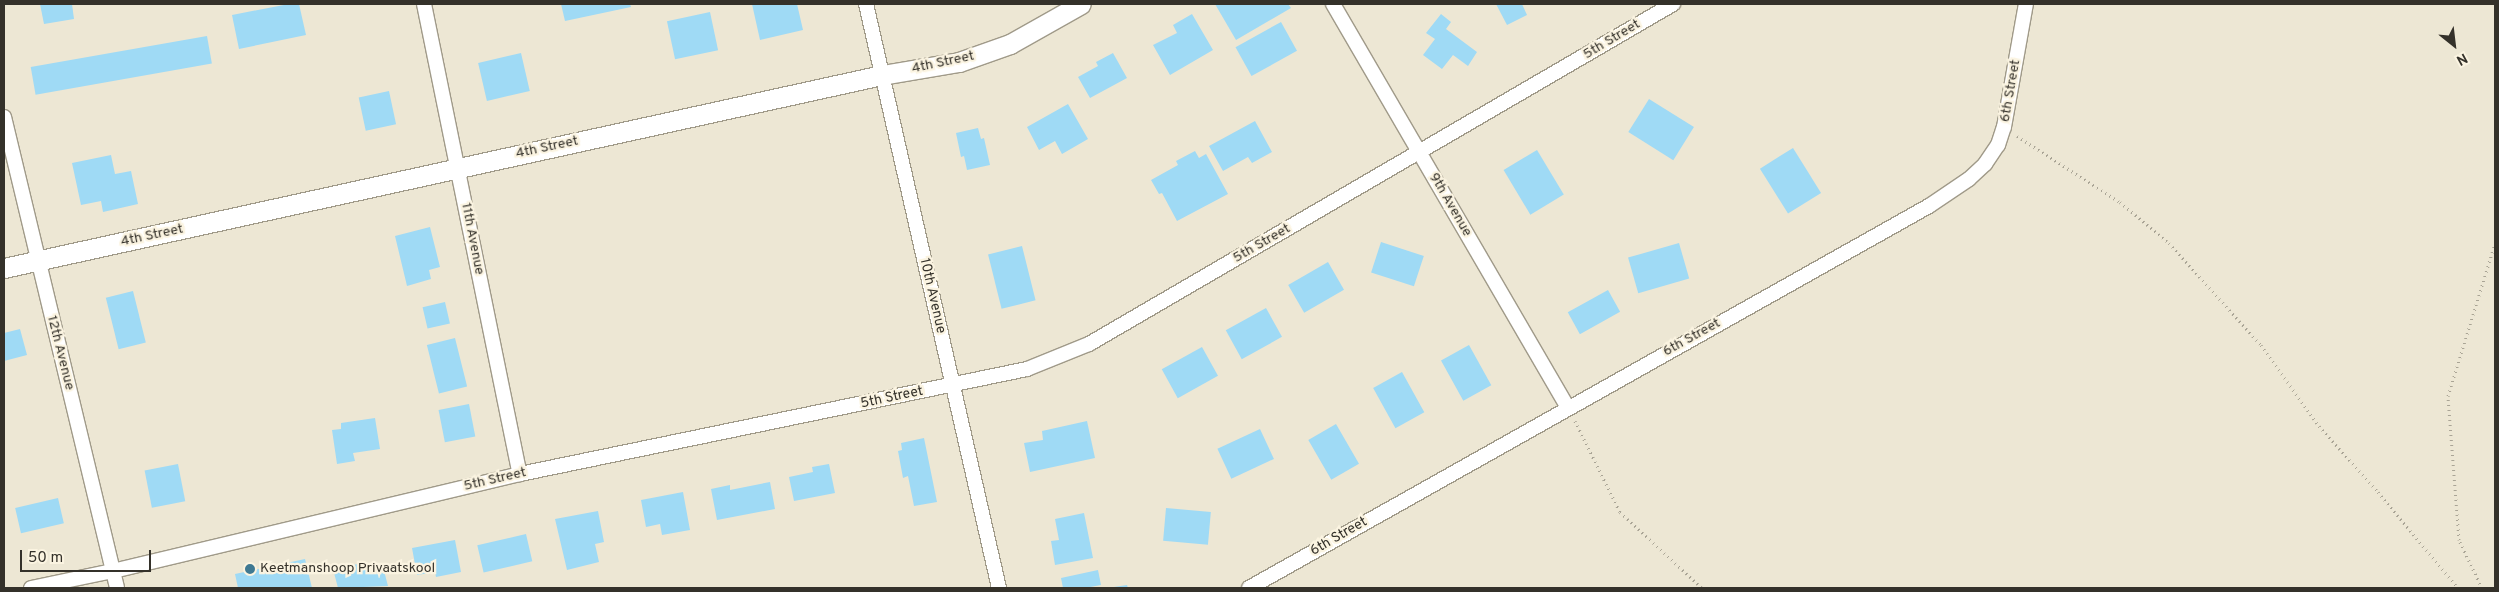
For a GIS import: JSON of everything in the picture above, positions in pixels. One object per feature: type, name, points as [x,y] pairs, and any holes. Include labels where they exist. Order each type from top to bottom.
[{"type":"street","name":"11th Avenue","points":[[424,4],[520,474]]},
{"type":"street","name":"10th Avenue","points":[[866,4],[999,588]]},
{"type":"street","name":"4th Street","points":[[4,268],[882,75],[958,62],[986,54],[1010,44],[1081,4]]},
{"type":"street","name":"9th Avenue","points":[[1333,4],[1568,407]]},
{"type":"street","name":"5th Street","points":[[31,588],[114,571],[520,474],[1027,370],[1089,344],[1673,4]]},
{"type":"street","name":"6th Street","points":[[1249,588],[1952,192],[1985,164],[1998,145],[2004,127],[2026,4]]},
{"type":"street","name":"12th Avenue","points":[[4,117],[37,261],[117,588]]},
{"type":"path","points":[[2004,127],[2120,202],[2169,243],[2261,345],[2319,426],[2378,492],[2458,588]]},
{"type":"path","points":[[2482,588],[2459,540],[2448,396],[2495,243]]},
{"type":"path","points":[[1568,407],[1620,512],[1702,588]]},
{"type":"building","points":[[40,4],[72,4],[74,19],[44,24]]},
{"type":"building","points":[[289,4],[299,4],[306,35],[239,49],[232,15]]},
{"type":"building","points":[[561,4],[630,4],[631,7],[565,21]]},
{"type":"building","points":[[752,4],[797,4],[803,30],[760,40]]},
{"type":"building","points":[[1215,4],[1288,4],[1291,8],[1236,40]]},
{"type":"building","points":[[1496,4],[1522,4],[1527,15],[1507,25]]},
{"type":"building","points":[[710,12],[718,50],[675,59],[667,21]]},
{"type":"building","points":[[1192,14],[1213,50],[1170,75],[1153,45],[1177,33],[1173,25]]},
{"type":"building","points":[[1441,14],[1451,22],[1446,29],[1477,52],[1468,66],[1453,55],[1442,69],[1423,55],[1435,39],[1426,33]]},
{"type":"building","points":[[1281,22],[1297,51],[1252,76],[1236,47]]},
{"type":"building","points":[[207,36],[212,64],[36,95],[31,67]]},
{"type":"building","points":[[521,53],[530,91],[487,101],[478,63]]},
{"type":"building","points":[[1113,53],[1127,78],[1090,98],[1078,77],[1098,66],[1096,62]]},
{"type":"building","points":[[389,91],[396,124],[366,131],[359,97]]},
{"type":"building","points":[[1649,99],[1694,127],[1673,160],[1628,132]]},
{"type":"building","points":[[1068,104],[1088,139],[1062,154],[1055,141],[1039,150],[1027,127]]},
{"type":"building","points":[[1255,121],[1272,152],[1252,163],[1248,157],[1223,171],[1209,146]]},
{"type":"building","points":[[978,128],[981,139],[984,138],[990,165],[967,170],[964,156],[961,157],[956,133]]},
{"type":"building","points":[[1793,148],[1821,193],[1788,214],[1760,169]]},
{"type":"building","points":[[1537,150],[1564,195],[1530,215],[1504,170]]},
{"type":"building","points":[[1195,151],[1199,158],[1206,154],[1228,194],[1177,221],[1162,193],[1159,194],[1151,180],[1178,165],[1176,161]]},
{"type":"building","points":[[111,155],[115,174],[131,171],[138,204],[103,212],[101,201],[81,205],[72,163]]},
{"type":"building","points":[[430,227],[440,267],[429,270],[431,279],[407,286],[395,236]]},
{"type":"building","points":[[1381,242],[1424,256],[1414,286],[1371,272]]},
{"type":"building","points":[[1679,243],[1689,279],[1638,293],[1628,258]]},
{"type":"building","points":[[1022,246],[1036,300],[1002,309],[988,254]]},
{"type":"building","points":[[1328,262],[1344,290],[1304,313],[1288,285]]},
{"type":"building","points":[[1608,290],[1620,312],[1580,334],[1568,312]]},
{"type":"building","points":[[133,291],[146,342],[119,349],[106,298]]},
{"type":"building","points":[[445,302],[450,323],[428,329],[423,307]]},
{"type":"building","points":[[1266,308],[1282,337],[1242,359],[1226,330]]},
{"type":"building","points":[[20,329],[27,355],[4,361],[4,333]]},
{"type":"building","points":[[455,338],[467,387],[439,394],[427,345]]},
{"type":"building","points":[[1469,345],[1491,385],[1463,401],[1441,361]]},
{"type":"building","points":[[1202,347],[1218,376],[1178,398],[1162,369]]},
{"type":"building","points":[[1402,372],[1424,412],[1395,428],[1373,388]]},
{"type":"building","points":[[469,404],[475,436],[445,442],[439,410]]},
{"type":"building","points":[[375,418],[380,449],[353,453],[355,461],[337,464],[332,430],[341,429],[341,423]]},
{"type":"building","points":[[1087,421],[1095,458],[1030,472],[1024,443],[1043,440],[1042,431]]},
{"type":"building","points":[[1336,424],[1359,464],[1331,480],[1308,440]]},
{"type":"building","points":[[1260,429],[1274,459],[1231,479],[1217,449]]},
{"type":"building","points":[[924,438],[937,502],[914,506],[908,476],[903,478],[898,451],[902,450],[901,443]]},
{"type":"building","points":[[178,464],[185,501],[152,508],[145,470]]},
{"type":"building","points":[[829,464],[835,493],[794,501],[789,477],[813,472],[812,467]]},
{"type":"building","points":[[770,482],[775,509],[717,520],[711,489],[730,485],[730,490]]},
{"type":"building","points":[[683,492],[690,530],[662,535],[660,524],[646,527],[641,500]]},
{"type":"building","points":[[58,498],[64,523],[21,533],[15,508]]},
{"type":"building","points":[[1166,508],[1211,512],[1208,545],[1163,541]]},
{"type":"building","points":[[598,511],[604,542],[595,544],[599,562],[567,570],[555,519]]},
{"type":"building","points":[[1084,513],[1093,558],[1055,565],[1051,541],[1059,540],[1055,519]]},
{"type":"building","points":[[526,534],[532,561],[484,573],[477,545]]},
{"type":"building","points":[[455,540],[461,572],[436,577],[435,572],[417,575],[412,548]]},
{"type":"building","points":[[305,559],[312,588],[238,588],[235,574]]},
{"type":"building","points":[[382,563],[388,586],[338,588],[333,569],[358,564],[359,568]]},
{"type":"building","points":[[1098,570],[1101,585],[1085,588],[1063,588],[1061,578]]},
{"type":"building","points":[[1127,585],[1128,588],[1114,588],[1114,587]]},
{"type":"place","name":"Keetmanshoop Privaatskool","points":[[250,569]]}]
